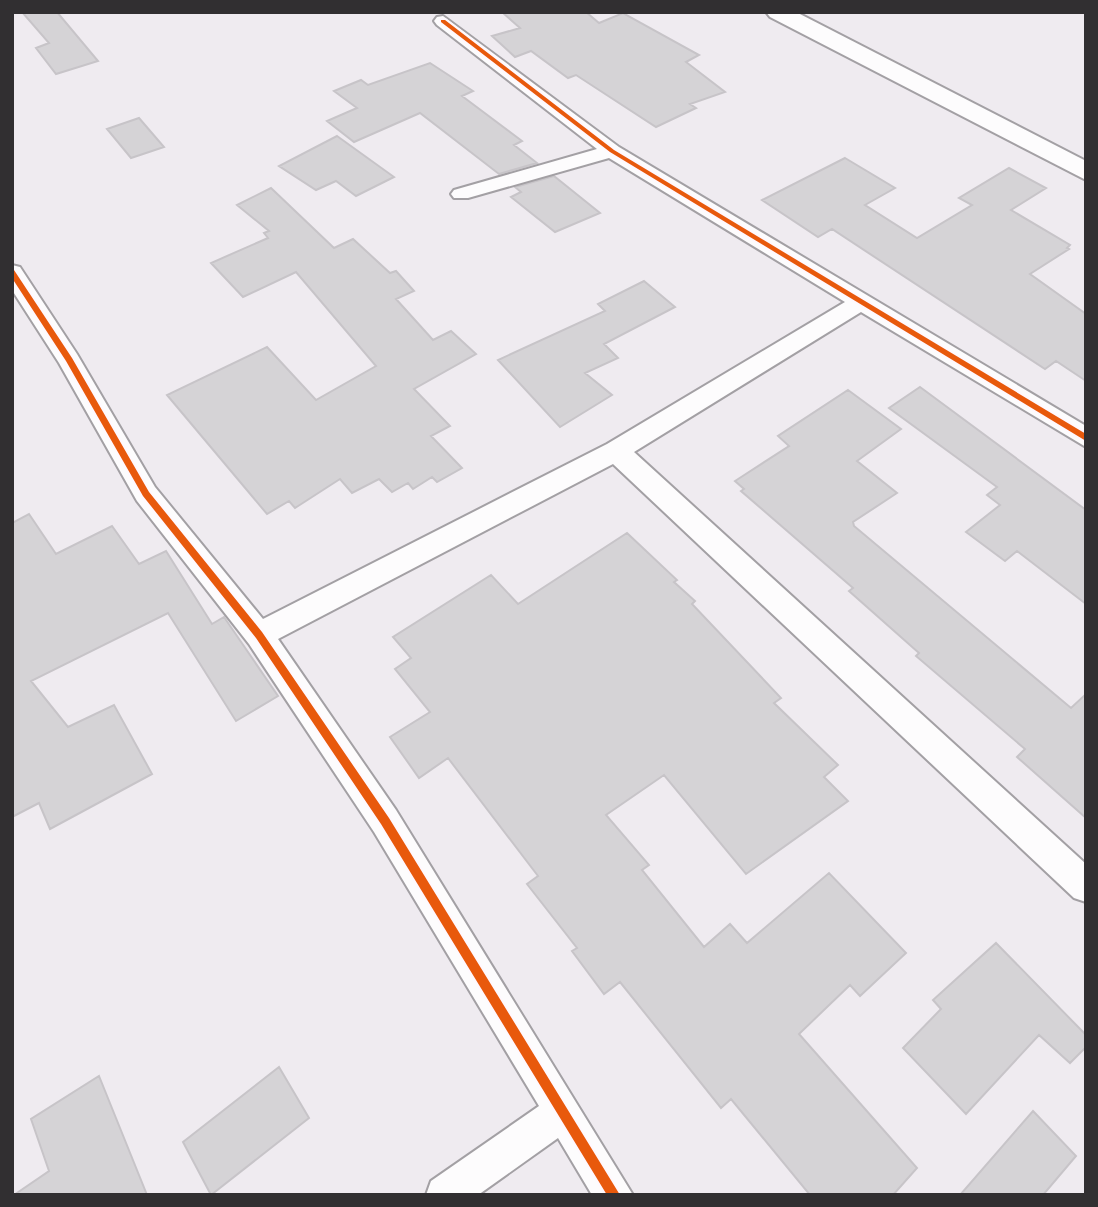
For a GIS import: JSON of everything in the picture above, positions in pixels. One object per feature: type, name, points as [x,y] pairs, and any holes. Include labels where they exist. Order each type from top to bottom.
[{"type":"main road","points":[[778,12],[1086,172]]},
{"type":"main road","points":[[821,12],[1086,147]]},
{"type":"street","points":[[443,21],[612,151],[1086,438]]},
{"type":"street","points":[[461,194],[612,151]]},
{"type":"street","points":[[12,272],[69,360],[146,494],[259,635],[385,821],[614,1195]]},
{"type":"street","points":[[259,635],[616,451],[860,303]]},
{"type":"street","points":[[616,451],[1086,886]]},
{"type":"street","points":[[444,1195],[561,1112]]},
{"type":"building","points":[[22,12],[57,12],[98,61],[56,74],[36,48],[49,43]]},
{"type":"building","points":[[502,12],[586,12],[599,23],[623,13],[699,55],[686,62],[725,92],[690,104],[696,108],[656,127],[576,75],[568,78],[531,51],[515,57],[492,36],[520,28]]},
{"type":"building","points":[[430,63],[473,91],[462,96],[522,141],[514,145],[537,163],[499,174],[420,113],[354,142],[327,121],[357,108],[334,91],[361,80],[368,85]]},
{"type":"building","points":[[139,118],[164,147],[131,158],[107,129]]},
{"type":"building","points":[[337,136],[394,177],[356,196],[336,181],[316,190],[279,166]]},
{"type":"building","points":[[845,158],[895,188],[865,205],[917,238],[972,205],[959,198],[1009,168],[1046,188],[1011,210],[1070,245],[1067,248],[1069,249],[1030,274],[1086,314],[1086,381],[1056,361],[1045,369],[832,229],[818,237],[762,200]]},
{"type":"building","points":[[554,176],[600,213],[555,232],[511,197],[521,192],[515,187]]},
{"type":"building","points":[[271,188],[334,248],[353,239],[390,273],[396,271],[414,291],[396,299],[433,340],[451,331],[476,354],[414,389],[450,426],[431,436],[462,468],[437,482],[432,477],[413,489],[408,483],[392,492],[379,479],[352,493],[340,479],[295,508],[289,501],[267,514],[167,395],[267,347],[316,400],[376,366],[296,272],[243,297],[211,263],[268,238],[264,233],[269,231],[237,205]]},
{"type":"building","points":[[644,281],[675,307],[604,344],[618,358],[585,373],[612,395],[560,427],[498,360],[605,311],[598,304]]},
{"type":"building","points":[[920,387],[1086,510],[1086,604],[1017,551],[1005,561],[966,532],[1000,505],[987,495],[997,487],[889,408]]},
{"type":"building","points":[[848,390],[901,429],[857,461],[897,493],[853,522],[854,526],[1071,708],[1086,694],[1086,818],[1017,757],[1025,749],[916,656],[919,653],[849,591],[853,588],[741,491],[744,489],[735,481],[789,446],[778,436]]},
{"type":"building","points":[[29,514],[56,554],[112,526],[139,564],[166,551],[212,624],[224,617],[278,696],[236,721],[168,613],[31,681],[68,727],[114,705],[152,774],[50,829],[39,803],[12,817],[12,523]]},
{"type":"building","points":[[627,533],[677,580],[674,582],[695,601],[692,604],[781,698],[774,703],[838,765],[824,777],[848,801],[746,874],[664,775],[606,815],[649,865],[642,870],[704,947],[730,924],[747,943],[829,873],[906,953],[860,996],[850,985],[799,1034],[917,1168],[893,1195],[810,1195],[731,1099],[721,1108],[620,982],[604,994],[572,951],[577,948],[527,884],[538,876],[448,758],[419,778],[390,737],[430,712],[395,669],[411,658],[393,637],[491,575],[518,604]]},
{"type":"building","points":[[996,943],[1086,1035],[1086,1047],[1070,1063],[1039,1035],[966,1114],[903,1048],[941,1009],[933,1000]]},
{"type":"building","points":[[279,1067],[309,1118],[211,1195],[183,1142]]},
{"type":"building","points":[[99,1076],[147,1195],[14,1195],[49,1171],[31,1119]]},
{"type":"building","points":[[1033,1111],[1076,1156],[1043,1195],[960,1195]]},
{"type":"cycle path","points":[[443,21],[612,151],[1086,438]]},
{"type":"cycle path","points":[[12,272],[69,360],[146,494],[259,635],[385,821],[614,1195]]}]
